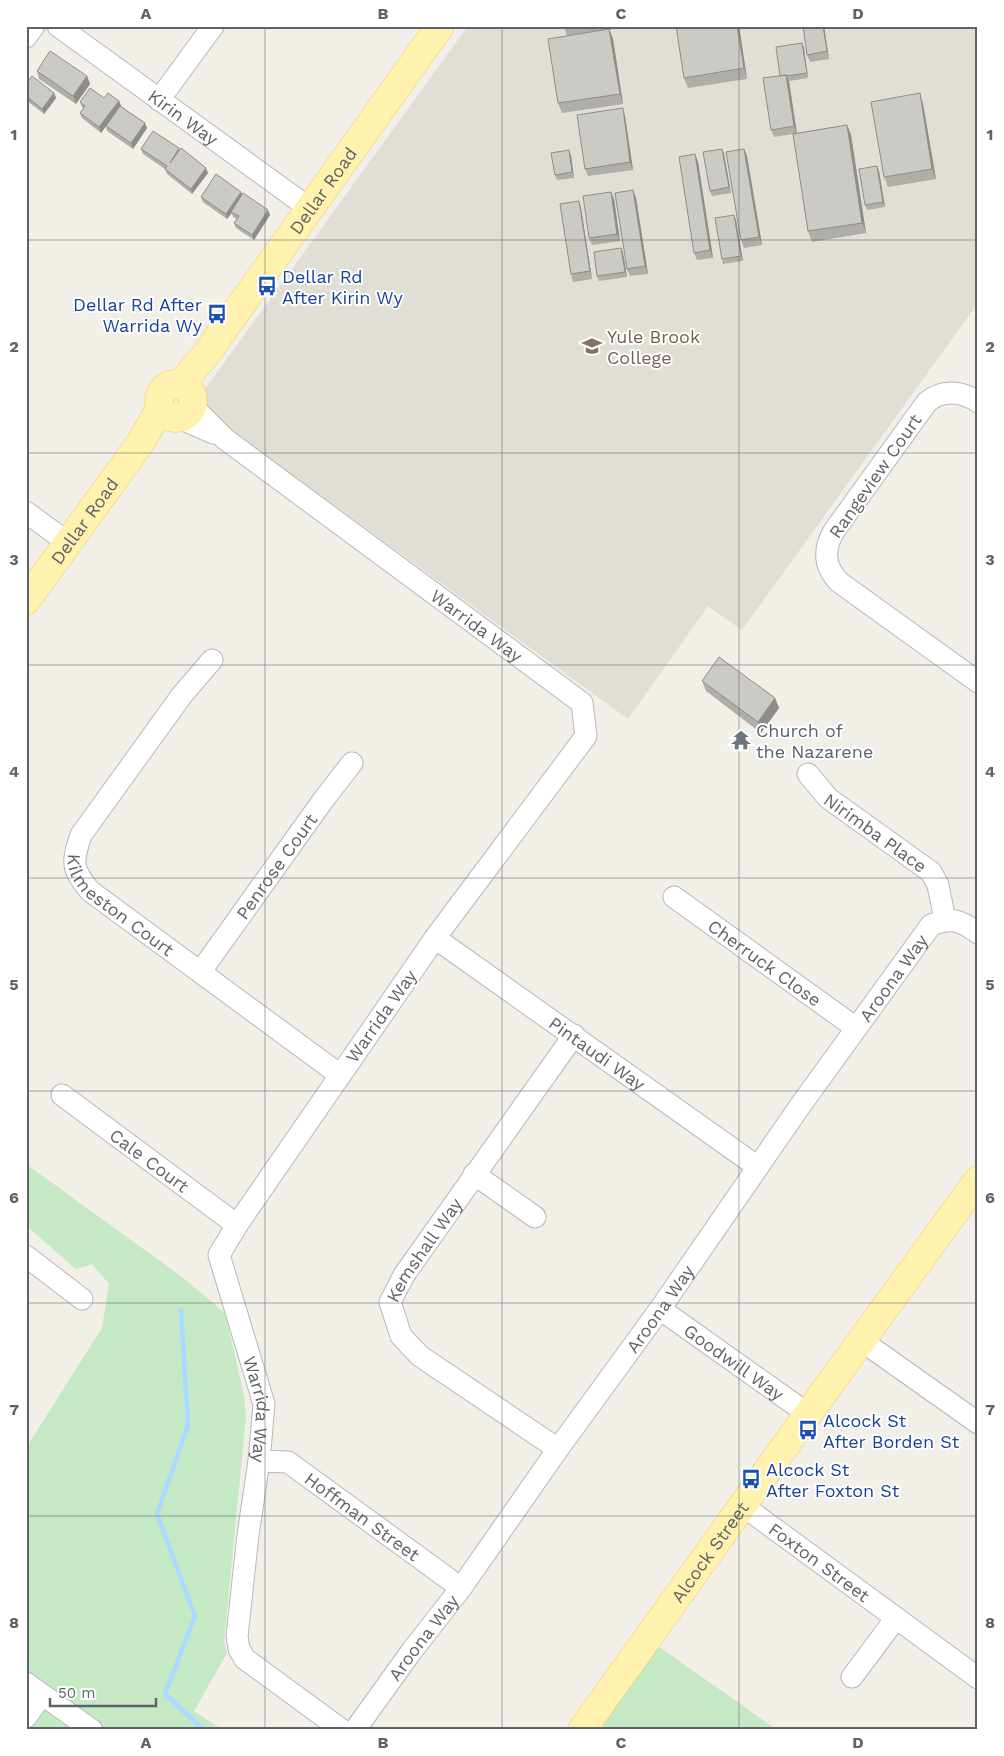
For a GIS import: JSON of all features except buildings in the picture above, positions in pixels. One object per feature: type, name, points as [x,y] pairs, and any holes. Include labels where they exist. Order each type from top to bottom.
[{"type":"main road","name":"Dellar Road","points":[[26,601],[141,442],[180,405],[206,354],[440,26]]},
{"type":"main road","name":"Alcock Street","points":[[582,1730],[742,1505],[978,1180]]},
{"type":"street","points":[[26,37],[34,26]]},
{"type":"street","name":"Kirin Way","points":[[58,26],[309,208]]},
{"type":"street","points":[[159,100],[213,26]]},
{"type":"street","name":"Rangeview Court","points":[[978,402],[968,396],[953,393],[942,394],[927,402],[834,531],[828,541],[826,557],[830,571],[839,582],[978,682]]},
{"type":"street","name":"Warrida Way","points":[[180,405],[582,703],[586,736],[435,938],[237,1225],[219,1254],[264,1404],[259,1461],[237,1636],[239,1649],[245,1659],[342,1730]]},
{"type":"street","points":[[26,512],[68,543]]},
{"type":"street","name":"Kilmeston Court","points":[[212,660],[182,695],[81,835],[74,860],[79,876],[90,891],[201,971],[340,1076]]},
{"type":"street","name":"Penrose Court","points":[[201,971],[324,798],[352,764]]},
{"type":"street","name":"Nirimba Place","points":[[808,774],[828,798],[932,872],[938,884],[945,920]]},
{"type":"street","name":"Cherruck Close","points":[[674,897],[856,1028]]},
{"type":"street","name":"Aroona Way","points":[[355,1730],[460,1588],[660,1309],[856,1028],[931,925],[945,920],[961,922],[978,933]]},
{"type":"street","name":"Pintaudi Way","points":[[435,938],[758,1167]]},
{"type":"street","name":"Kemshall Way","points":[[558,1449],[420,1356],[400,1336],[390,1302],[404,1274],[574,1035]]},
{"type":"street","name":"Cale Court","points":[[62,1095],[237,1225]]},
{"type":"street","points":[[474,1174],[534,1217]]},
{"type":"street","points":[[26,1256],[82,1299]]},
{"type":"street","name":"Goodwill Way","points":[[660,1309],[808,1414]]},
{"type":"street","points":[[862,1341],[978,1424]]},
{"type":"street","name":"Hoffman Street","points":[[259,1461],[288,1462],[460,1588]]},
{"type":"street","name":"Foxton Street","points":[[742,1505],[978,1678]]},
{"type":"street","points":[[852,1677],[896,1618]]},
{"type":"street","points":[[26,1717],[34,1689],[92,1730]]},
{"type":"shaded area","name":"Yule Brook College","points":[[468,26],[978,26],[978,303],[742,630],[708,606],[628,719],[206,412],[205,389]]},
{"type":"green space","points":[[26,1164],[182,1277],[225,1313],[244,1395],[246,1417],[224,1641],[227,1653],[194,1711],[223,1730],[26,1730],[26,1448],[102,1328],[109,1284],[92,1264],[76,1269],[29,1228],[26,1229]]},
{"type":"green space","points":[[658,1646],[777,1730],[596,1730]]},
{"type":"waterway","points":[[181,1310],[188,1425],[157,1514],[195,1616],[165,1694],[204,1730]]},
{"type":"place","name":"Dellar Rd After Kirin Wy","points":[[267,286]]},
{"type":"place","name":"Dellar Rd After Warrida Wy","points":[[217,314]]},
{"type":"place","name":"Yule Brook College","points":[[592,346]]},
{"type":"place","name":"Church of the Nazarene","points":[[741,740]]},
{"type":"place","name":"Alcock St After Borden St","points":[[808,1430]]},
{"type":"place","name":"Alcock St After Foxton St","points":[[751,1479]]}]
